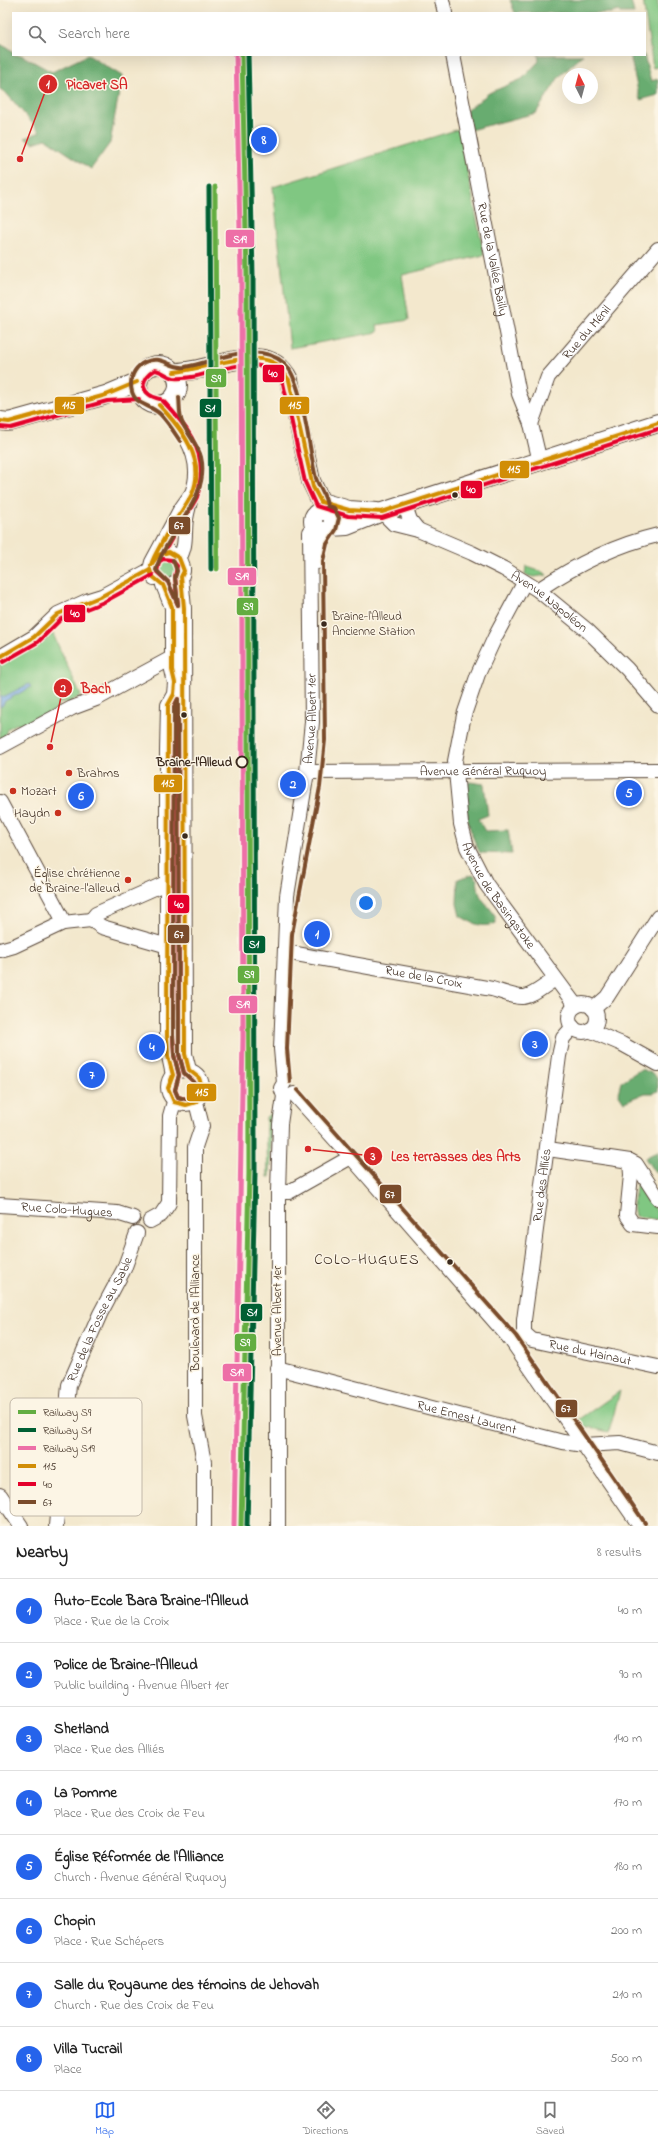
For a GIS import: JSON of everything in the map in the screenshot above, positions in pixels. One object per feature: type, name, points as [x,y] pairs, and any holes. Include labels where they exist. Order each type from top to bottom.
[{"type":"main road","points":[[171,390],[165,366],[154,364],[142,372],[138,388],[148,403],[171,390],[243,359],[257,363],[277,364],[289,380],[311,481],[323,518]]},
{"type":"main road","points":[[0,421],[9,422],[106,395],[138,388]]},
{"type":"main road","points":[[323,518],[347,526],[382,512],[405,506],[658,423]]},
{"type":"main road","points":[[323,518],[349,510],[382,512]]},
{"type":"street","points":[[442,0],[445,12]]},
{"type":"street","name":"Rue de la Vallée Bailly","points":[[453,56],[519,394],[531,424],[540,462]]},
{"type":"street","name":"Rue du Ménil","points":[[531,424],[548,377],[658,249]]},
{"type":"street","points":[[163,585],[174,584],[181,577],[184,570],[180,558],[184,546],[186,520],[195,482],[195,459],[188,443],[176,423],[171,390]]},
{"type":"street","points":[[173,1075],[167,1047],[168,705],[174,694],[175,683],[172,658],[172,607],[163,585],[152,576],[150,570],[152,562],[157,556],[169,530],[192,493]]},
{"type":"street","points":[[405,506],[410,520],[418,530]]},
{"type":"street","name":"Avenue Napoléon","points":[[382,512],[394,524],[418,530],[472,553],[504,569],[524,583],[538,590],[588,631],[627,670],[658,705]]},
{"type":"street","name":"Avenue Albert 1er","points":[[278,1526],[278,1192],[280,1124],[287,1091],[281,1049],[285,952],[286,934],[302,856],[312,772],[310,532],[323,518]]},
{"type":"street","points":[[538,590],[556,578],[602,554],[658,534]]},
{"type":"street","points":[[157,556],[169,552],[180,558]]},
{"type":"street","points":[[0,657],[34,637],[58,614],[89,600],[102,596],[150,570]]},
{"type":"street","points":[[181,577],[184,608],[185,1054],[189,1070]]},
{"type":"street","name":"Avenue de Basingstoke","points":[[524,583],[495,637],[478,674],[464,716],[458,742],[455,771],[463,838],[475,866],[555,979],[576,1006]]},
{"type":"street","points":[[0,747],[72,708],[96,699],[184,650]]},
{"type":"street","name":"Avenue Général Ruquoy","points":[[312,772],[658,770]]},
{"type":"street","points":[[0,802],[61,916],[63,923]]},
{"type":"street","points":[[91,920],[96,914],[168,882]]},
{"type":"street","points":[[589,1030],[594,1025],[595,1013],[652,940],[658,917]]},
{"type":"street","points":[[0,950],[14,946],[63,923],[91,920],[102,926],[168,946]]},
{"type":"street","name":"Rue de la Croix","points":[[285,952],[492,990],[522,999],[529,997],[555,979]]},
{"type":"street","points":[[622,1044],[595,1013],[583,1004],[576,1006],[569,1016],[573,1027],[580,1031],[589,1030],[622,1044],[658,1064]]},
{"type":"street","name":"Rue des Alliés","points":[[524,1333],[524,1320],[548,1149],[559,1056],[563,1038],[573,1027]]},
{"type":"street","points":[[150,1221],[148,1217],[140,1214],[133,1218],[131,1225],[137,1233],[143,1233],[148,1230],[150,1221],[161,1215],[169,1203],[170,1116],[174,1102],[168,1089],[168,1082],[176,1072],[189,1070],[195,1073],[202,1083],[201,1096],[196,1102],[186,1105],[174,1102]]},
{"type":"street","points":[[287,1091],[351,1157],[511,1340],[640,1526]]},
{"type":"street","name":"Boulevard de l'Alliance","points":[[196,1102],[202,1126],[195,1148],[195,1416],[204,1462],[204,1526]]},
{"type":"street","points":[[548,1149],[630,1161],[636,1164],[658,1198]]},
{"type":"street","points":[[278,1192],[289,1192],[351,1157]]},
{"type":"street","points":[[630,1161],[631,1175],[625,1211],[633,1224],[658,1227]]},
{"type":"street","name":"Rue Colo-Hugues","points":[[0,1205],[117,1213],[133,1218]]},
{"type":"street","name":"Rue de la Fosse au Sable","points":[[68,1398],[69,1385],[100,1314],[124,1269],[137,1233]]},
{"type":"street","points":[[511,1340],[524,1333]]},
{"type":"street","name":"Rue du Hainaut","points":[[524,1333],[532,1340],[658,1367]]},
{"type":"street","name":"Rue Ernest Laurent","points":[[277,1368],[563,1442],[584,1445],[620,1443],[658,1453]]},
{"type":"street","points":[[0,1495],[10,1510]]},
{"type":"street","points":[[14,1516],[20,1526]]},
{"type":"street","name":"Rue de la Fosse au Sable","points":[[56,1526],[57,1516]]},
{"type":"green space","points":[[510,0],[631,0],[634,12],[619,11],[515,12]]},
{"type":"green space","points":[[643,0],[658,0],[658,67],[653,68],[646,12]]},
{"type":"green space","points":[[0,44],[12,50],[12,56],[23,56],[52,72],[86,56],[90,56],[122,76],[110,143],[91,169],[46,139],[33,143],[25,138],[40,132],[7,94],[0,89]]},
{"type":"green space","points":[[538,56],[582,56],[569,68],[562,68],[562,74],[536,113],[470,130],[466,111],[489,93],[522,79],[539,61]]},
{"type":"green space","points":[[630,56],[644,56],[651,81],[658,79],[658,95],[640,100]]},
{"type":"green space","points":[[459,129],[484,255],[402,275],[409,320],[377,325],[378,332],[290,348],[273,187]]},
{"type":"green space","points":[[167,560],[173,563],[176,569],[173,575],[167,578],[161,575],[158,569],[161,563]]},
{"type":"green space","points":[[526,566],[547,575],[534,577],[525,575]]},
{"type":"green space","points":[[53,634],[81,696],[68,703],[64,702],[57,705],[59,708],[25,726],[16,724],[7,729],[4,738],[0,740],[0,663],[27,649],[28,651],[34,649],[35,644]]},
{"type":"green space","points":[[470,782],[484,784],[488,815],[478,819],[485,831],[508,830],[512,854],[480,853],[470,829],[466,811],[465,785]]},
{"type":"green space","points":[[473,874],[475,876],[480,894],[493,912],[496,923],[491,925],[482,925],[473,923],[460,916],[457,904],[458,879]]},
{"type":"green space","points":[[641,1069],[650,1072],[657,1078],[658,1091],[653,1093],[645,1093],[624,1102],[618,1093],[621,1082]]},
{"type":"green space","points":[[272,1113],[270,1177],[268,1177],[266,1117]]},
{"type":"green space","points":[[658,1151],[658,1171],[655,1173],[645,1158]]},
{"type":"green space","points":[[637,1182],[641,1185],[658,1214],[658,1220],[635,1216],[633,1205]]},
{"type":"green space","points":[[620,1391],[609,1432],[583,1426],[577,1421]]},
{"type":"water","points":[[29,684],[31,687],[5,701],[0,707],[0,697],[3,697]]},
{"type":"rail line","name":"S19","points":[[234,1526],[243,1037],[241,275],[236,56]]},
{"type":"rail line","name":"S9","points":[[241,1526],[249,1173],[247,275],[242,56]]},
{"type":"rail line","name":"S1","points":[[247,1526],[255,1173],[253,275],[248,56]]},
{"type":"rail line","name":"S1","points":[[209,187],[211,569]]},
{"type":"rail line","name":"S9","points":[[215,187],[217,569]]},
{"type":"transit line","name":"67","points":[[180,441],[156,410],[141,403],[134,396],[131,381],[133,374],[139,366],[145,362],[156,360],[175,366],[185,367],[248,352],[273,356],[284,363],[291,371],[301,399],[316,478],[327,506],[334,508],[339,518],[336,530],[327,544],[323,561],[325,740],[320,787],[292,934],[287,1049],[290,1082]]},
{"type":"transit line","name":"115","points":[[174,372],[244,359],[270,361],[280,367],[289,380],[313,487],[321,502],[349,510],[382,512],[658,423]]},
{"type":"transit line","name":"40","points":[[160,399],[149,394],[144,387],[144,383],[149,374],[155,370],[174,378],[189,377],[246,365],[259,366],[272,371],[283,383],[305,482],[316,506],[348,516],[382,518],[658,429]]},
{"type":"transit line","name":"115","points":[[0,421],[9,422],[106,395],[137,382]]},
{"type":"transit line","name":"67","points":[[173,560],[177,571],[175,577],[178,605],[168,582],[156,570],[161,556],[194,501],[200,487],[202,472],[200,452],[181,419],[179,397]]},
{"type":"transit line","name":"40","points":[[0,427],[11,428],[107,401],[139,399]]},
{"type":"transit line","name":"40","points":[[163,401],[192,437],[200,459],[201,470],[197,497],[167,547]]},
{"type":"transit line","name":"115","points":[[151,565],[166,535],[192,494],[196,481],[194,457],[189,445],[176,424],[159,405]]},
{"type":"transit line","name":"115","points":[[150,570],[152,576],[163,585],[172,607],[172,670],[175,683],[174,694],[168,705],[167,1035],[168,1056],[173,1075],[168,1088],[174,1102],[186,1105],[196,1102],[203,1090],[199,1078],[189,1070],[185,1054],[184,608],[181,577],[184,571],[179,558],[169,552],[158,555],[151,565]]},
{"type":"transit line","name":"40","points":[[159,562],[157,572],[168,582],[178,605],[175,577],[177,566],[172,560],[163,559],[160,561]]},
{"type":"transit line","name":"115","points":[[0,657],[34,637],[58,614],[102,596],[150,570]]},
{"type":"transit line","name":"40","points":[[3,662],[38,642],[61,619],[104,602],[153,575]]},
{"type":"transit line","name":"40","points":[[178,699],[179,1054],[184,1073],[194,1082],[196,1089],[192,1097],[186,1099],[178,1097],[175,1090],[179,1075],[174,1055],[173,1035],[174,707],[178,699]]},
{"type":"transit line","name":"67","points":[[178,699],[179,1054],[184,1073],[194,1082],[196,1089],[192,1097],[186,1099],[178,1097],[175,1090],[179,1075],[174,1055],[173,1035],[174,707],[178,699]]},
{"type":"transit line","name":"67","points":[[298,1090],[516,1336],[645,1523]]},
{"type":"place","name":"Villa Tucrail","points":[[264,140]]},
{"type":"place","name":"Picavet SA","points":[[20,159]]},
{"type":"place","name":"Braine-l'Alleud Ancienne Station","points":[[324,624]]},
{"type":"place","name":"Bach","points":[[50,747]]},
{"type":"place","name":"Braine-l'Alleud","points":[[242,762]]},
{"type":"place","name":"Brahms","points":[[69,773]]},
{"type":"place","name":"Police de Braine-l'Alleud","points":[[293,784]]},
{"type":"place","name":"Mozart","points":[[13,791]]},
{"type":"place","name":"Église Réformée de l'Alliance","points":[[629,793]]},
{"type":"place","name":"Chopin","points":[[81,796]]},
{"type":"place","name":"Haydn","points":[[58,813]]},
{"type":"place","name":"Église chrétienne de Braine-l'alleud","points":[[128,880]]},
{"type":"place","name":"Auto-Ecole Bara Braine-l'Alleud","points":[[317,934]]},
{"type":"place","name":"Shetland","points":[[535,1044]]},
{"type":"place","name":"La Pomme","points":[[152,1047]]},
{"type":"place","name":"Salle du Royaume des témoins de Jehovah","points":[[92,1075]]},
{"type":"place","name":"Les terrasses des Arts","points":[[308,1149]]},
{"type":"district","name":"COLO-HUGUES","points":[[367,1260]]}]
